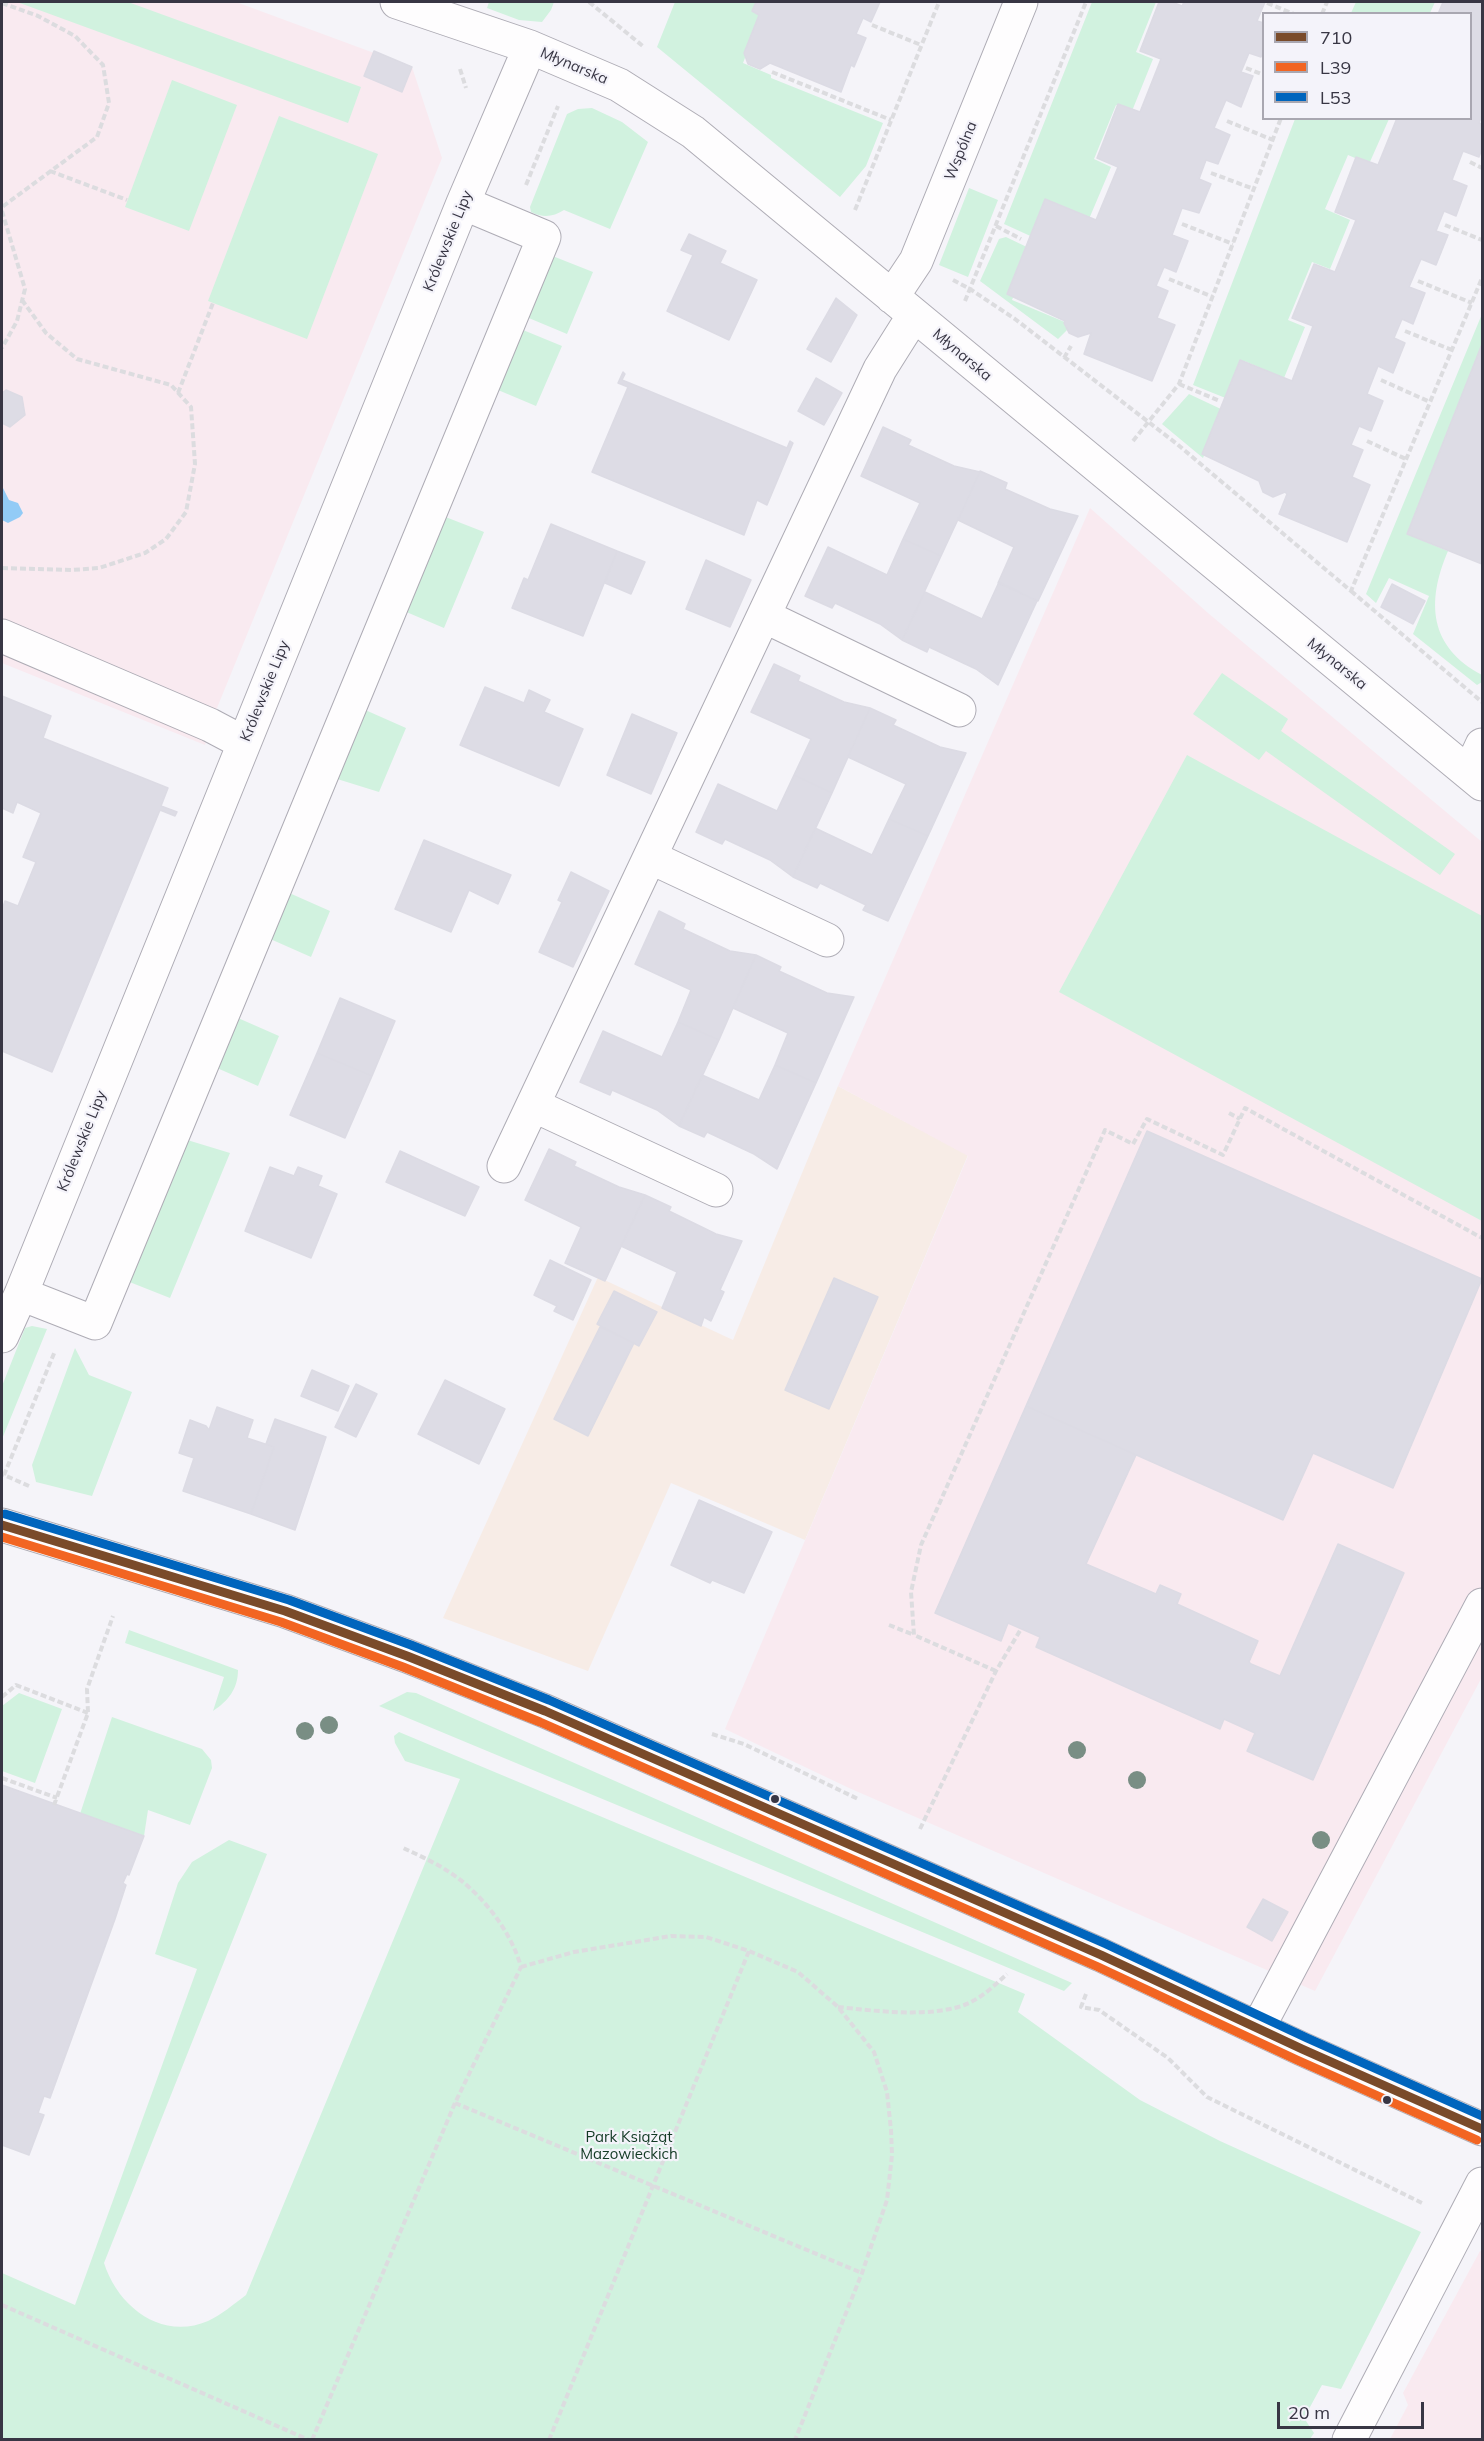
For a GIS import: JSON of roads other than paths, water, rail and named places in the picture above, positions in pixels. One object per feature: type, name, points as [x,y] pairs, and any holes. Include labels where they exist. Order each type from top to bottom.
[{"type":"street","name":"Młynarska","points":[[397,2],[530,47],[619,85],[693,132],[1106,474],[1478,767]]},
{"type":"street","name":"Wspólna","points":[[504,1166],[880,369],[903,306],[916,261],[1021,2]]},
{"type":"street","name":"Królewskie Lipy","points":[[2,1336],[463,203],[530,47]]},
{"type":"street","points":[[21,1294],[95,1323],[544,237],[463,203]]},
{"type":"street","points":[[764,616],[959,710]]},
{"type":"street","points":[[2,636],[210,725],[244,742]]},
{"type":"street","points":[[650,857],[827,940]]},
{"type":"street","points":[[533,1105],[716,1190]]},
{"type":"street","points":[[2,1525],[285,1611],[418,1660],[545,1712],[1101,1955],[1482,2129]]},
{"type":"street","points":[[1258,2028],[1482,1605]]},
{"type":"street","points":[[1349,2439],[1482,2185]]},
{"type":"water","points":[[2,486],[9,500],[18,503],[23,513],[8,523],[2,520]]},
{"type":"park label","name":"Park Książąt Mazowieckich","points":[[629,2146]]}]
